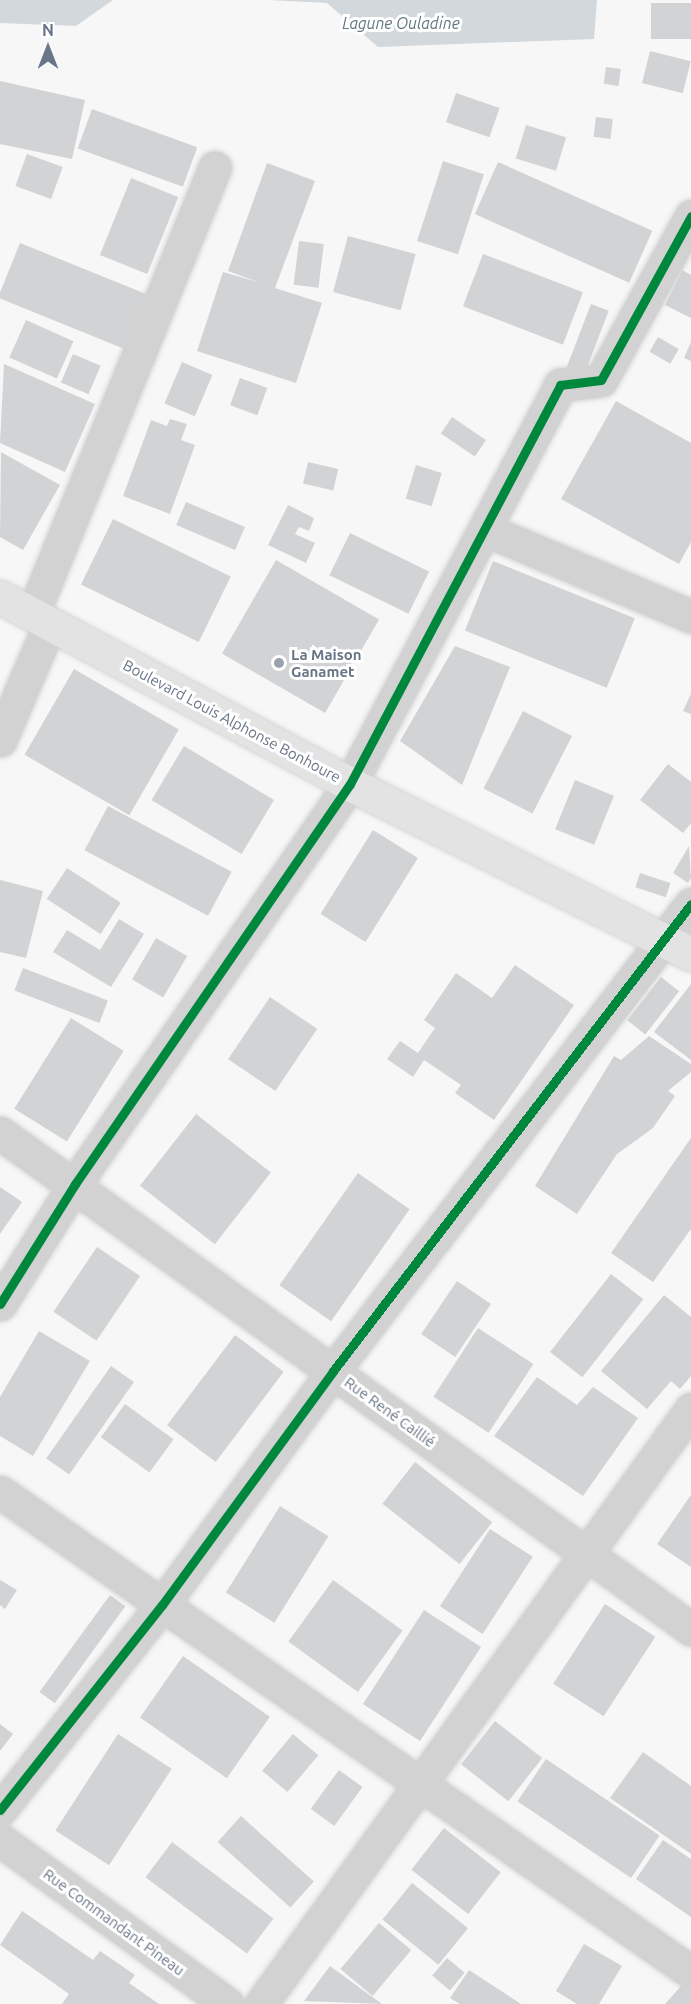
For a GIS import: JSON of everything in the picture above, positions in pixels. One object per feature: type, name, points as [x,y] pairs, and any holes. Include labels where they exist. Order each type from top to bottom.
[{"type":"street","points":[[0,740],[41,619],[215,168]]},
{"type":"street","points":[[0,1304],[75,1184],[350,784],[560,386],[601,380],[691,216]]},
{"type":"street","points":[[486,530],[691,616]]},
{"type":"street","name":"Boulevard Louis Alphonse Bonhoure","points":[[0,597],[350,784],[678,947]]},
{"type":"street","points":[[0,1810],[162,1605],[333,1371],[678,947],[691,904]]},
{"type":"street","name":"Rue René Caillié","points":[[0,1133],[75,1184],[585,1555],[691,1629]]},
{"type":"street","points":[[261,2004],[422,1787],[691,1409]]},
{"type":"street","points":[[0,1492],[691,1972]]},
{"type":"street","name":"Rue Commandant Pineau","points":[[0,1840],[227,2004]]},
{"type":"water","points":[[0,0],[113,0],[76,26],[0,23]]},
{"type":"water","name":"Lagune Ouladine","points":[[269,0],[597,0],[594,39],[378,47],[327,3]]},
{"type":"building","points":[[651,3],[691,3],[691,39],[651,39]]},
{"type":"building","points":[[650,51],[691,61],[683,93],[642,83]]},
{"type":"building","points":[[606,67],[621,69],[618,86],[604,84]]},
{"type":"building","points":[[0,81],[85,100],[72,159],[0,144]]},
{"type":"building","points":[[456,93],[499,108],[489,137],[446,122]]},
{"type":"building","points":[[92,109],[197,147],[183,187],[78,148]]},
{"type":"building","points":[[596,117],[613,119],[610,139],[594,137]]},
{"type":"building","points":[[526,125],[566,137],[556,171],[516,158]]},
{"type":"building","points":[[27,154],[63,167],[51,199],[15,186]]},
{"type":"building","points":[[443,161],[484,174],[458,254],[417,241]]},
{"type":"building","points":[[498,162],[652,231],[629,283],[475,214]]},
{"type":"building","points":[[267,163],[315,181],[275,288],[322,303],[296,383],[197,351],[223,272],[258,282],[228,271]]},
{"type":"building","points":[[131,178],[178,197],[147,274],[100,255]]},
{"type":"building","points":[[348,236],[416,254],[401,310],[333,292]]},
{"type":"building","points":[[299,241],[324,244],[318,288],[294,285]]},
{"type":"building","points":[[20,243],[150,295],[128,350],[0,299],[0,293]]},
{"type":"building","points":[[483,254],[583,292],[563,345],[463,306]]},
{"type":"building","points":[[682,270],[691,275],[691,318],[665,305]]},
{"type":"building","points":[[591,304],[609,311],[583,378],[565,371]]},
{"type":"building","points":[[26,320],[74,341],[57,379],[9,357]]},
{"type":"building","points":[[658,337],[679,349],[670,364],[650,352]]},
{"type":"building","points":[[691,342],[691,361],[684,358]]},
{"type":"building","points":[[73,354],[101,366],[89,394],[61,383]]},
{"type":"building","points":[[182,362],[212,375],[195,416],[164,403]]},
{"type":"building","points":[[4,364],[95,404],[65,472],[0,443]]},
{"type":"building","points":[[240,378],[267,388],[257,415],[230,405]]},
{"type":"building","points":[[616,401],[691,443],[691,542],[679,564],[561,499]]},
{"type":"building","points":[[452,417],[486,440],[475,457],[441,434]]},
{"type":"building","points":[[170,419],[187,424],[181,440],[195,445],[170,514],[123,496],[151,420],[167,426]]},
{"type":"building","points":[[1,452],[60,485],[23,550],[0,537]]},
{"type":"building","points":[[308,462],[338,469],[333,490],[303,483]]},
{"type":"building","points":[[416,465],[442,473],[432,506],[406,498]]},
{"type":"building","points":[[186,502],[245,527],[235,550],[176,525]]},
{"type":"building","points":[[288,505],[314,518],[309,531],[299,527],[295,534],[315,543],[306,563],[268,545]]},
{"type":"building","points":[[113,519],[231,576],[199,642],[81,585]]},
{"type":"building","points":[[350,533],[429,572],[408,614],[329,575]]},
{"type":"building","points":[[276,560],[379,620],[325,713],[222,654]]},
{"type":"building","points":[[493,561],[635,618],[607,688],[465,631]]},
{"type":"building","points":[[455,646],[510,667],[462,785],[400,741]]},
{"type":"building","points":[[74,669],[179,730],[129,815],[24,755]]},
{"type":"building","points":[[691,694],[691,714],[683,711]]},
{"type":"building","points":[[523,711],[572,736],[533,813],[484,789]]},
{"type":"building","points":[[184,746],[274,800],[242,854],[152,800]]},
{"type":"building","points":[[668,764],[691,782],[691,823],[683,833],[640,800]]},
{"type":"building","points":[[575,780],[614,796],[594,845],[555,829]]},
{"type":"building","points":[[108,806],[232,872],[208,916],[85,850]]},
{"type":"building","points":[[373,830],[418,858],[365,942],[321,914]]},
{"type":"building","points":[[689,846],[691,878],[688,883],[673,873]]},
{"type":"building","points":[[67,868],[121,903],[101,934],[47,899]]},
{"type":"building","points":[[640,873],[670,883],[666,897],[635,887]]},
{"type":"building","points":[[0,880],[43,891],[26,958],[0,952]]},
{"type":"building","points":[[119,919],[144,934],[111,987],[53,952],[67,930],[100,950]]},
{"type":"building","points":[[156,938],[187,956],[163,998],[132,980]]},
{"type":"building","points":[[515,965],[574,1005],[494,1120],[455,1093],[461,1085],[424,1060],[413,1077],[387,1059],[400,1041],[418,1053],[435,1028],[424,1020],[456,973],[492,998]]},
{"type":"building","points":[[23,968],[108,1001],[99,1023],[14,990]]},
{"type":"building","points":[[661,977],[679,991],[645,1035],[627,1020]]},
{"type":"building","points":[[691,984],[691,1060],[654,1032]]},
{"type":"building","points":[[270,997],[317,1029],[275,1091],[228,1059]]},
{"type":"building","points":[[71,1018],[124,1051],[67,1142],[14,1109]]},
{"type":"building","points":[[649,1036],[691,1064],[691,1072],[668,1091],[675,1096],[653,1128],[617,1154],[577,1214],[535,1186],[614,1056],[621,1060]]},
{"type":"building","points":[[196,1114],[271,1172],[215,1244],[140,1186]]},
{"type":"building","points":[[691,1138],[691,1229],[653,1282],[611,1253]]},
{"type":"building","points":[[358,1173],[410,1209],[331,1321],[279,1285]]},
{"type":"building","points":[[0,1187],[22,1202],[0,1234]]},
{"type":"building","points":[[97,1247],[140,1276],[96,1341],[53,1312]]},
{"type":"building","points":[[611,1274],[643,1299],[582,1377],[550,1352]]},
{"type":"building","points":[[457,1281],[491,1304],[455,1357],[421,1334]]},
{"type":"building","points":[[664,1295],[691,1317],[691,1376],[680,1389],[671,1381],[647,1409],[601,1371]]},
{"type":"building","points":[[478,1328],[533,1364],[489,1433],[433,1397]]},
{"type":"building","points":[[39,1331],[90,1361],[33,1456],[0,1436],[0,1397]]},
{"type":"building","points":[[235,1335],[284,1372],[216,1462],[167,1425]]},
{"type":"building","points":[[111,1366],[134,1382],[69,1475],[46,1459]]},
{"type":"building","points":[[537,1377],[577,1405],[593,1387],[638,1418],[583,1496],[494,1436]]},
{"type":"building","points":[[125,1404],[174,1439],[149,1472],[101,1437]]},
{"type":"building","points":[[415,1462],[492,1522],[460,1564],[382,1504]]},
{"type":"building","points":[[691,1495],[691,1567],[657,1544]]},
{"type":"building","points":[[280,1506],[328,1536],[274,1623],[226,1593]]},
{"type":"building","points":[[490,1529],[533,1557],[483,1634],[440,1606]]},
{"type":"building","points":[[0,1580],[17,1590],[5,1609],[0,1605]]},
{"type":"building","points":[[333,1580],[403,1631],[358,1692],[288,1641]]},
{"type":"building","points":[[110,1595],[125,1606],[55,1703],[39,1692]]},
{"type":"building","points":[[605,1604],[655,1637],[604,1716],[553,1684]]},
{"type":"building","points":[[424,1610],[481,1647],[420,1741],[363,1704]]},
{"type":"building","points":[[183,1656],[270,1717],[227,1778],[140,1717]]},
{"type":"building","points":[[495,1721],[542,1758],[508,1801],[461,1764]]},
{"type":"building","points":[[0,1724],[13,1734],[0,1751]]},
{"type":"building","points":[[118,1734],[172,1769],[109,1865],[55,1830]]},
{"type":"building","points":[[293,1734],[318,1755],[287,1792],[262,1771]]},
{"type":"building","points":[[643,1752],[691,1786],[691,1854],[610,1798]]},
{"type":"building","points":[[546,1759],[660,1836],[631,1878],[517,1801]]},
{"type":"building","points":[[339,1770],[362,1787],[334,1826],[311,1809]]},
{"type":"building","points":[[241,1816],[314,1882],[290,1908],[218,1842]]},
{"type":"building","points":[[444,1828],[501,1872],[468,1914],[411,1870]]},
{"type":"building","points":[[663,1840],[691,1859],[691,1917],[636,1879]]},
{"type":"building","points":[[172,1842],[273,1918],[247,1954],[146,1877]]},
{"type":"building","points":[[412,1883],[468,1928],[438,1965],[382,1920]]},
{"type":"building","points":[[22,1911],[93,1960],[100,1951],[135,1975],[129,1983],[159,2004],[62,2004],[69,1994],[0,1945]]},
{"type":"building","points":[[379,1923],[411,1950],[373,1996],[340,1969]]},
{"type":"building","points":[[584,1944],[622,1966],[599,2004],[577,2004],[556,1991]]},
{"type":"building","points":[[447,1958],[465,1973],[450,1990],[432,1976]]},
{"type":"building","points":[[330,1966],[382,2004],[304,2001]]},
{"type":"building","points":[[469,1970],[521,2004],[460,2004],[450,1998]]},
{"type":"building","points":[[691,1975],[691,2004],[665,2004]]},
{"type":"cycle path","points":[[0,1304],[75,1184],[350,784],[560,385],[601,380],[691,216]]},
{"type":"cycle path","points":[[0,1810],[162,1605],[333,1371],[691,904]]},
{"type":"place","name":"La Maison Ganamet","points":[[279,663]]}]
